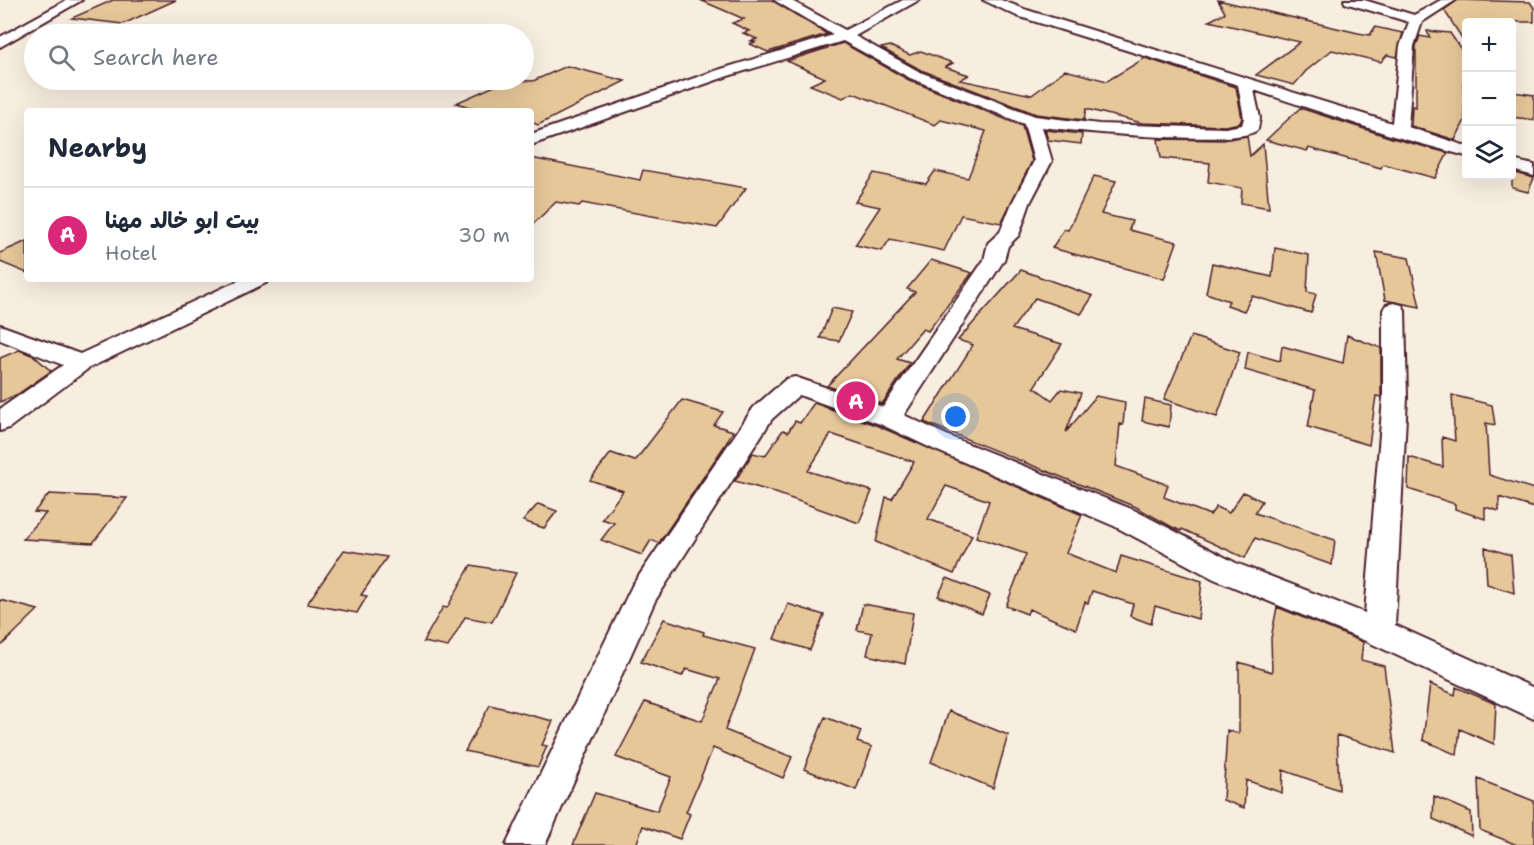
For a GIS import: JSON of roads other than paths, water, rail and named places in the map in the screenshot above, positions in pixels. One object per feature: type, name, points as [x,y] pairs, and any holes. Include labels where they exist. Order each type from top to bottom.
[{"type":"street","points":[[35,24],[76,0]]},
{"type":"street","points":[[780,0],[847,36],[889,63],[1032,121],[1099,129],[1225,133],[1250,129],[1252,118],[1245,83]]},
{"type":"street","points":[[534,139],[656,95],[847,36],[913,0]]},
{"type":"street","points":[[989,0],[1022,13],[1462,151]]},
{"type":"street","points":[[1350,0],[1416,20]]},
{"type":"street","points":[[1399,132],[1407,46],[1416,20],[1450,0]]},
{"type":"street","points":[[0,44],[24,30]]},
{"type":"street","points":[[889,418],[994,260],[998,243],[1009,235],[1020,203],[1043,161],[1032,121]]},
{"type":"street","points":[[1516,166],[1534,171]]},
{"type":"street","points":[[0,422],[14,409],[81,363],[253,282]]},
{"type":"street","points":[[1379,632],[1395,398],[1394,310]]},
{"type":"street","points":[[0,333],[81,363]]},
{"type":"street","points":[[525,845],[643,595],[763,413],[795,385],[889,418],[942,443],[1124,518],[1225,571],[1379,632],[1534,704]]},
{"type":"place","name":"بيت ابو خالد مهنا","points":[[856,401]]}]
